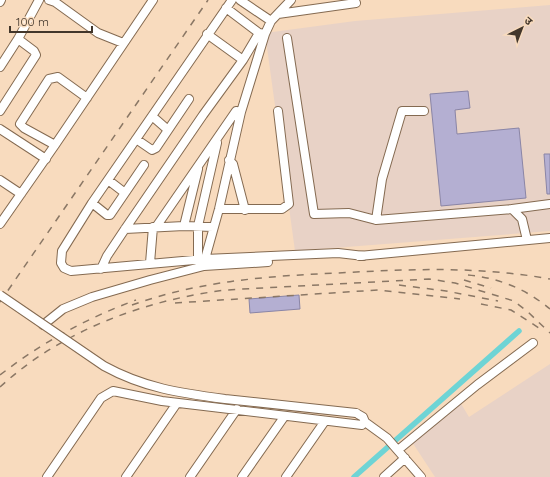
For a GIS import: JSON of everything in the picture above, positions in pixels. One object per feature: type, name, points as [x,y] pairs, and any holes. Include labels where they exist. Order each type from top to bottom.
[{"type":"street","points":[[0,67],[18,39],[39,0]]},
{"type":"street","points":[[0,224],[46,159],[123,42],[153,0]]},
{"type":"street","points":[[232,0],[207,34],[92,203],[62,251],[61,263],[64,268],[71,271],[201,259],[338,253],[364,256]]},
{"type":"street","points":[[240,0],[271,21]]},
{"type":"street","points":[[102,269],[107,256],[203,115],[262,33],[289,0]]},
{"type":"street","points":[[54,1],[98,33],[123,42]]},
{"type":"street","points":[[278,14],[340,2],[356,3]]},
{"type":"street","points":[[226,8],[262,33]]},
{"type":"street","points":[[201,259],[219,209],[229,160],[262,33]]},
{"type":"street","points":[[207,34],[244,60]]},
{"type":"street","points":[[287,38],[314,214],[350,213],[376,220],[512,209],[550,204]]},
{"type":"street","points":[[0,111],[36,55],[34,51],[18,39]]},
{"type":"street","points":[[55,145],[24,128],[20,124],[44,85],[49,78],[58,77],[87,98]]},
{"type":"street","points":[[136,139],[154,150],[189,99]]},
{"type":"street","points":[[150,263],[154,227],[236,111],[241,112]]},
{"type":"street","points":[[219,209],[282,209],[289,204],[278,111]]},
{"type":"street","points":[[376,220],[382,179],[402,111],[424,111]]},
{"type":"street","points":[[152,116],[168,130]]},
{"type":"street","points":[[0,129],[46,159]]},
{"type":"street","points":[[201,259],[198,226],[218,136]]},
{"type":"street","points":[[229,160],[233,164],[245,210]]},
{"type":"street","points":[[92,203],[107,215],[110,215],[144,165]]},
{"type":"street","points":[[184,226],[198,166]]},
{"type":"street","points":[[0,180],[21,194]]},
{"type":"street","points":[[108,180],[125,194]]},
{"type":"street","points":[[512,209],[522,219],[527,240]]},
{"type":"street","points":[[125,229],[184,226],[213,227]]},
{"type":"street","points":[[43,325],[63,309],[92,297],[191,268],[218,264],[364,256],[549,238]]},
{"type":"street","points":[[0,295],[104,366],[125,377],[152,387],[169,391],[243,401],[356,413],[363,417],[365,422],[394,446],[405,458],[414,474],[421,477]]},
{"type":"street","points":[[394,446],[534,343]]},
{"type":"street","points":[[47,477],[101,398],[107,393],[113,391],[162,402],[237,409],[284,417],[357,426],[362,425],[365,422]]},
{"type":"street","points":[[126,477],[176,403]]},
{"type":"street","points":[[190,477],[237,409]]},
{"type":"street","points":[[242,477],[284,417]]},
{"type":"street","points":[[286,477],[325,421]]},
{"type":"street","points":[[384,477],[405,458]]},
{"type":"shaded area","points":[[550,5],[550,231],[295,251],[265,33],[355,21]]},
{"type":"shaded area","points":[[550,364],[550,477],[435,477],[412,442],[460,402],[469,417]]},
{"type":"building","points":[[468,91],[470,108],[455,110],[457,134],[519,128],[526,198],[441,206],[430,94]]},
{"type":"building","points":[[544,154],[550,154],[550,194],[547,194]]},
{"type":"building","points":[[299,295],[300,309],[250,313],[249,299]]},
{"type":"waterway","points":[[354,477],[519,331]]},
{"type":"railway","points":[[0,302],[208,0]]},
{"type":"railway","points":[[132,305],[183,290],[208,285],[260,278],[312,274],[391,270],[470,270],[550,279]]},
{"type":"railway","points":[[468,275],[491,279],[522,290],[550,309]]},
{"type":"railway","points":[[0,387],[24,367],[50,350],[77,334],[105,321],[135,310],[165,302],[226,290],[429,279],[455,283],[514,301],[550,333]]},
{"type":"railway","points":[[464,280],[491,288]]},
{"type":"railway","points":[[399,285],[446,291],[498,301]]},
{"type":"railway","points":[[175,303],[378,290],[460,299]]},
{"type":"railway","points":[[0,375],[32,352],[65,332],[82,323],[136,300]]},
{"type":"railway","points":[[481,304],[511,310],[539,328]]}]
